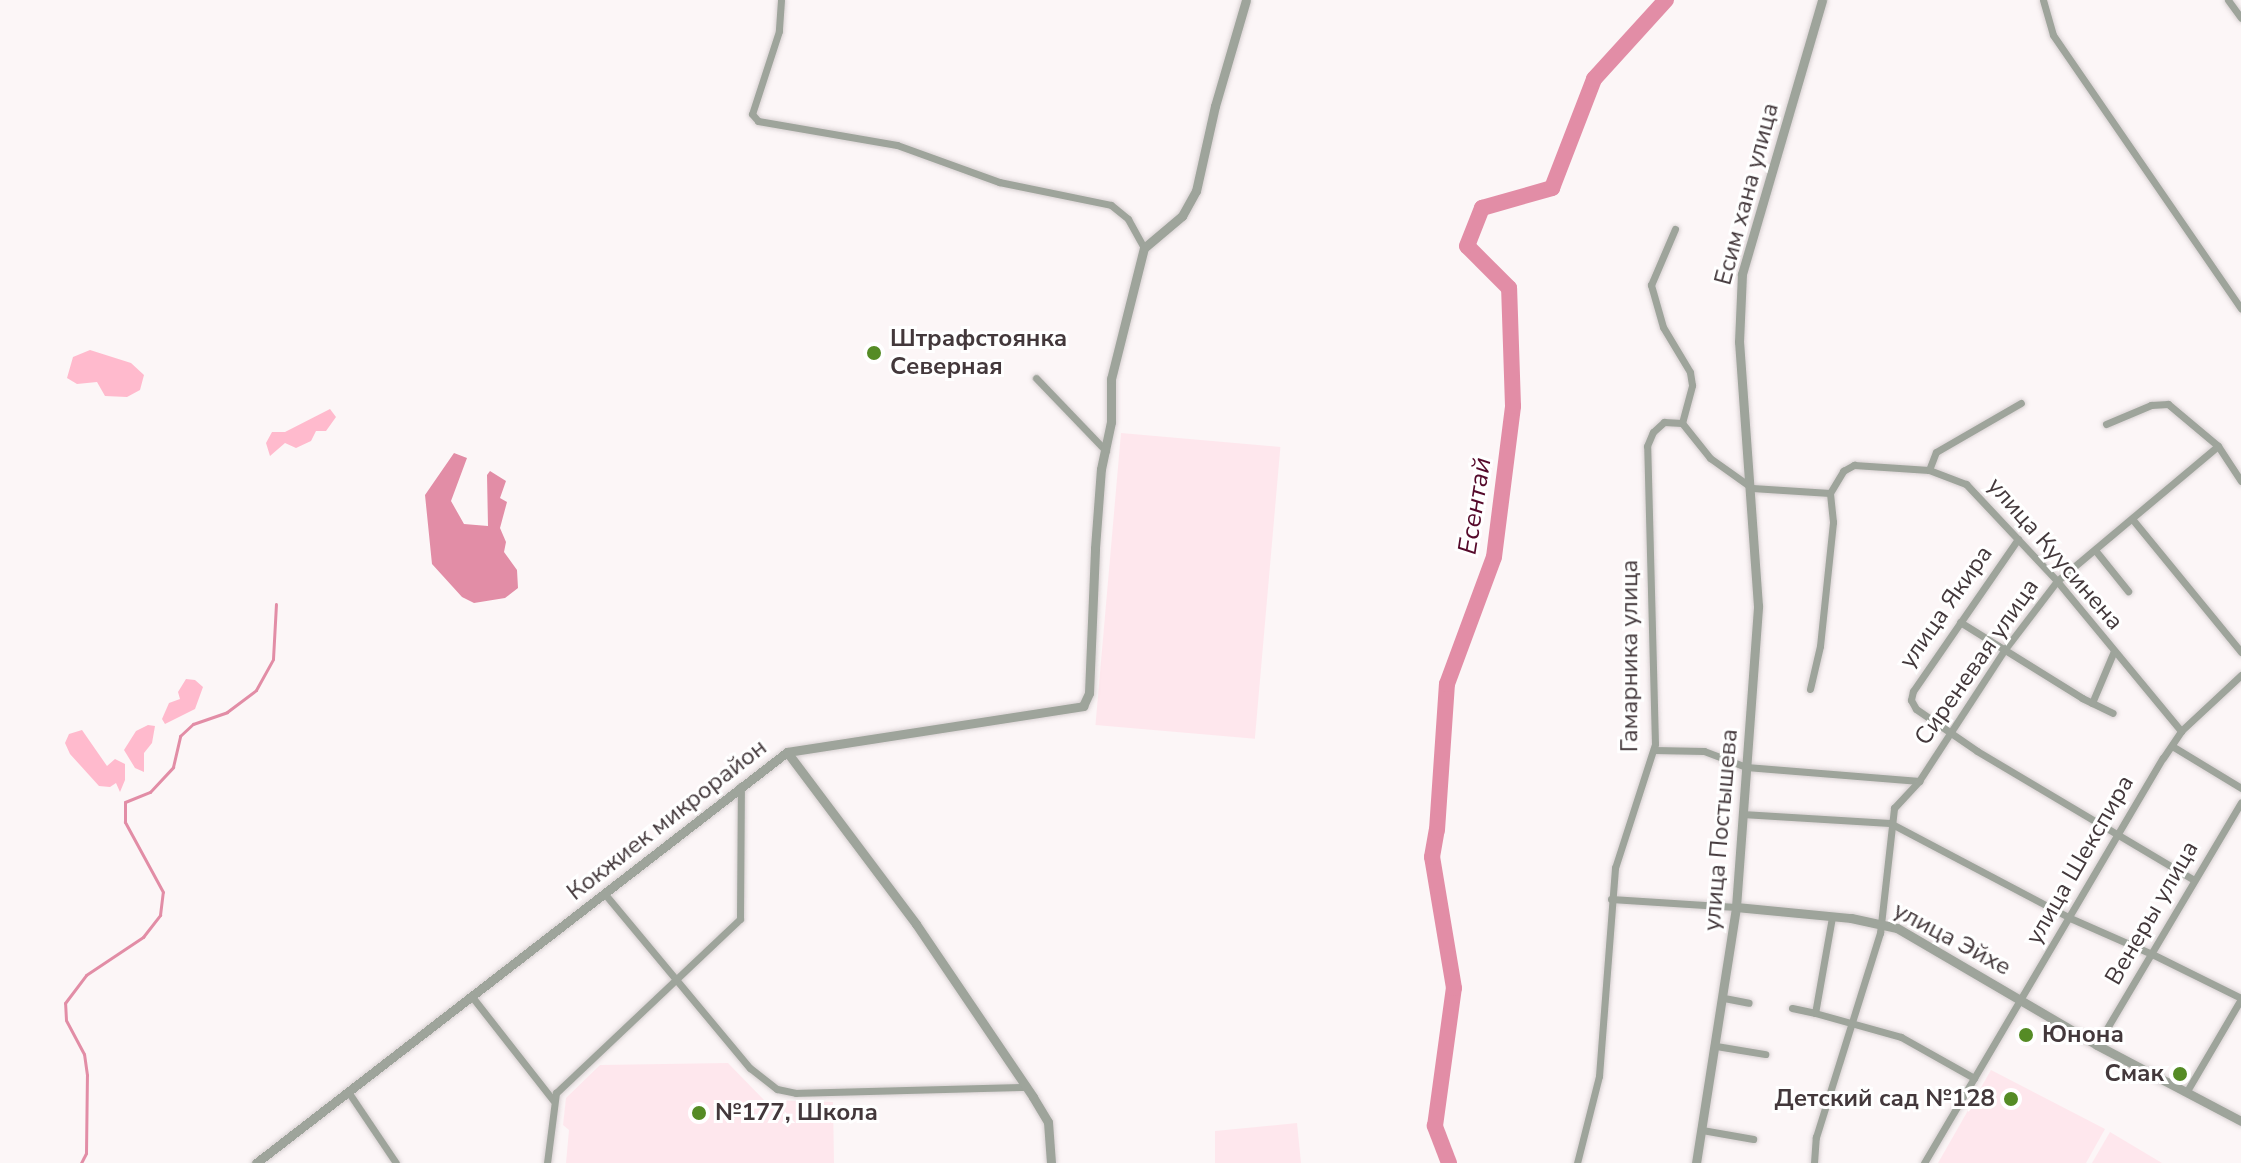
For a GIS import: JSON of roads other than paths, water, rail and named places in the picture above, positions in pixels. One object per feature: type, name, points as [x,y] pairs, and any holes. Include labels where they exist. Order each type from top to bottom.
[{"type":"street","points":[[781,0],[779,31],[752,114],[758,121],[897,145],[999,182],[1111,205],[1128,219],[1144,248]]},
{"type":"street","points":[[787,752],[1083,706],[1089,693],[1095,548],[1101,469],[1111,422],[1111,379],[1144,248],[1182,216],[1196,191],[1215,106],[1246,0]]},
{"type":"street","name":"Есим хана улица","points":[[1752,493],[1739,342],[1742,274],[1822,0]]},
{"type":"street","points":[[2043,0],[2053,35],[2241,309]]},
{"type":"street","points":[[2228,0],[2241,18]]},
{"type":"street","points":[[1675,229],[1651,285],[1663,327],[1690,372],[1692,385],[1682,423],[1710,458],[1752,493],[1830,493],[1833,522],[1820,646],[1810,689]]},
{"type":"street","points":[[1036,378],[1106,451]]},
{"type":"street","points":[[1929,470],[1936,452],[2021,403]]},
{"type":"street","points":[[2106,424],[2151,405],[2168,404],[2218,446],[2241,481]]},
{"type":"street","name":"Гамарника улица","points":[[1577,1163],[1599,1076],[1611,899],[1622,840],[1654,750],[1647,446],[1653,432],[1664,422],[1682,423]]},
{"type":"street","name":"Сиреневая улица","points":[[1891,821],[1894,808],[1919,781],[2005,649],[2057,581],[2218,446]]},
{"type":"street","name":"улица Куусинена","points":[[1830,493],[1843,471],[1854,465],[1929,470],[1973,488],[2057,581],[2181,731]]},
{"type":"street","name":"улица Постышева","points":[[1696,1163],[1736,907],[1758,606],[1752,493]]},
{"type":"street","points":[[2133,520],[2241,652]]},
{"type":"street","name":"улица Якира","points":[[1953,733],[1916,709],[1911,700],[1913,691],[2018,539]]},
{"type":"street","points":[[2095,550],[2128,591]]},
{"type":"street","points":[[1960,622],[2113,713]]},
{"type":"street","points":[[2092,703],[2114,651]]},
{"type":"street","name":"улица Шекспира","points":[[1924,1163],[2023,1001],[2117,833],[2181,731],[2241,675]]},
{"type":"street","points":[[1953,733],[2044,792],[2194,880]]},
{"type":"street","points":[[2172,746],[2241,788]]},
{"type":"street","name":"Сиреневая улица","points":[[1654,750],[1704,751],[1746,767],[1919,781]]},
{"type":"street","name":"Кокжиек микрорайон","points":[[256,1163],[787,752],[916,924],[1027,1087],[1048,1122],[1051,1163]]},
{"type":"street","points":[[547,1163],[556,1093],[740,919],[741,786]]},
{"type":"street","name":"Венеры улица","points":[[2097,1045],[2241,802]]},
{"type":"street","points":[[1742,814],[1891,821],[2070,918],[2241,998],[2187,1091]]},
{"type":"street","points":[[1814,1163],[1816,1137],[1855,1023],[1883,923],[1891,821]]},
{"type":"street","points":[[604,893],[750,1068],[777,1089],[796,1093],[1027,1087]]},
{"type":"street","name":"улица Эйхе","points":[[1611,899],[1736,907],[1883,923],[1897,928],[2097,1045],[2241,1121]]},
{"type":"street","points":[[1815,1013],[1832,917]]},
{"type":"street","points":[[473,998],[553,1100]]},
{"type":"street","points":[[1724,998],[1749,1003]]},
{"type":"street","points":[[1792,1008],[1901,1037],[1974,1078]]},
{"type":"street","points":[[1716,1046],[1765,1054]]},
{"type":"street","points":[[349,1093],[396,1163]]},
{"type":"street","points":[[1702,1130],[1753,1139]]},
{"type":"waterway","name":"Есентай","points":[[1449,1163],[1435,1126],[1454,988],[1432,857],[1437,830],[1447,684],[1494,557],[1513,406],[1509,288],[1467,246],[1482,208],[1552,188],[1594,79],[1666,0]]},
{"type":"waterway","points":[[81,1163],[86,1153],[87,1075],[84,1054],[66,1020],[65,1003],[86,975],[143,937],[160,915],[163,892],[125,822],[125,802],[150,792],[173,767],[180,736],[193,724],[227,712],[256,690],[273,659],[276,604]]},
{"type":"place","name":"Штрафстоянка Северная","points":[[874,353]]},
{"type":"place","name":"Юнона","points":[[2026,1035]]},
{"type":"place","name":"Смак","points":[[2180,1074]]},
{"type":"place","name":"Детский сад №128","points":[[2011,1099]]},
{"type":"place","name":"№177, Школа","points":[[699,1113]]}]
